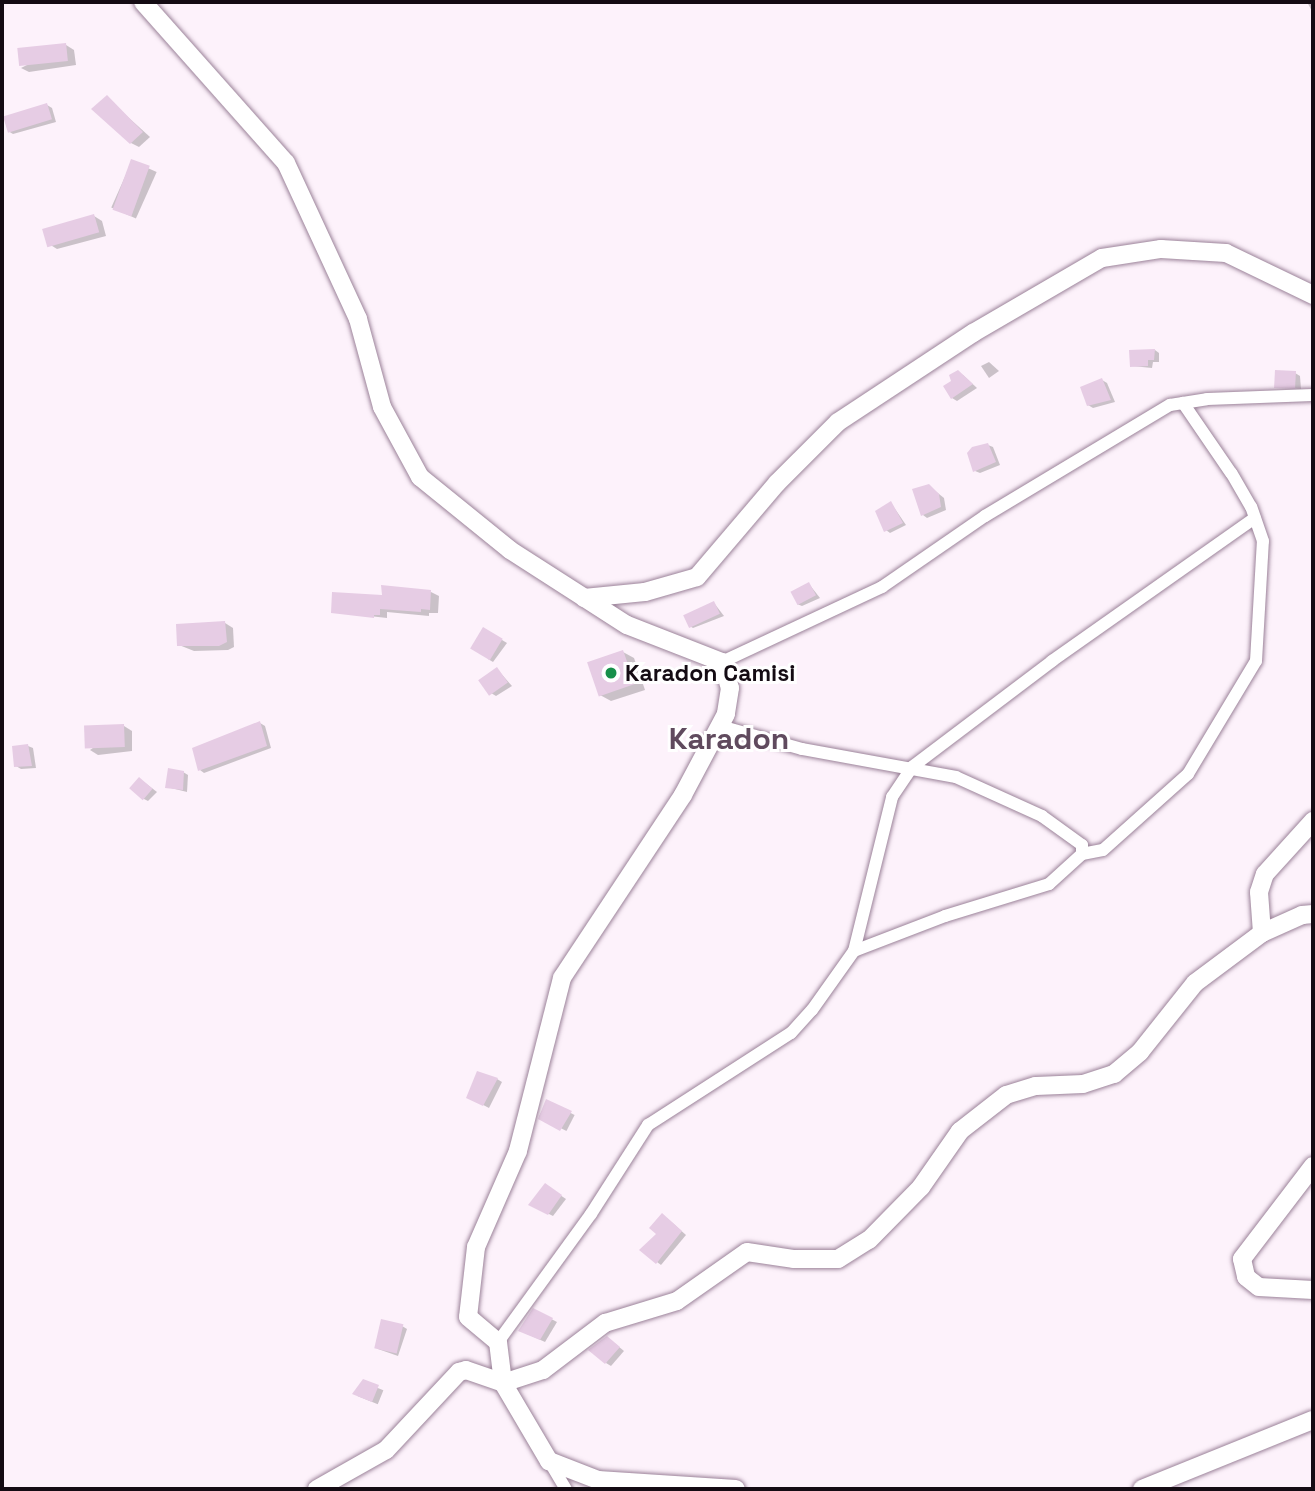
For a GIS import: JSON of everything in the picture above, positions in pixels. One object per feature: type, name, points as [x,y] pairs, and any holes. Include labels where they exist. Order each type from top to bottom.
[{"type":"street","points":[[143,2],[285,163],[358,319],[382,407],[420,477],[510,550],[627,625],[722,662],[882,587],[985,516],[1170,405],[1207,399],[1313,395]]},
{"type":"street","points":[[584,598],[645,592],[697,577],[777,483],[838,422],[973,333],[1102,258],[1161,248],[1226,253],[1313,295]]},
{"type":"street","points":[[854,951],[945,916],[1049,884],[1082,854],[1103,850],[1188,774],[1256,661],[1263,541],[1255,518],[1231,473],[1183,403]]},
{"type":"street","points":[[498,1342],[592,1214],[648,1125],[790,1033],[812,1010],[854,951],[892,797],[912,767],[1052,661],[1255,518]]},
{"type":"street","points":[[566,1489],[503,1383],[498,1342],[468,1317],[476,1247],[518,1151],[562,978],[683,795],[720,726],[726,714],[730,688],[722,662]]},
{"type":"street","points":[[720,726],[802,749],[956,777],[1042,817],[1082,845],[1082,854]]},
{"type":"street","points":[[1262,933],[1259,892],[1265,874],[1313,821]]},
{"type":"street","points":[[317,1489],[386,1450],[459,1372],[466,1370],[503,1383],[543,1370],[605,1323],[677,1301],[747,1252],[794,1259],[838,1259],[869,1240],[921,1187],[960,1131],[1006,1095],[1036,1086],[1083,1084],[1114,1074],[1140,1052],[1195,983],[1262,933],[1302,915],[1313,914]]},
{"type":"street","points":[[1313,1166],[1242,1259],[1247,1277],[1259,1287],[1313,1290]]},
{"type":"street","points":[[1142,1489],[1313,1420]]},
{"type":"street","points":[[549,1461],[598,1480],[736,1489]]},
{"type":"building","points":[[66,43],[68,61],[19,66],[17,48]]},
{"type":"building","points":[[107,95],[143,132],[130,144],[91,109]]},
{"type":"building","points":[[47,103],[52,119],[8,133],[3,116]]},
{"type":"building","points":[[131,159],[150,166],[131,217],[113,210]]},
{"type":"building","points":[[94,214],[99,232],[47,247],[42,229]]},
{"type":"building","points":[[1155,349],[1154,360],[1148,360],[1148,366],[1130,367],[1129,350]]},
{"type":"building","points":[[958,370],[973,384],[951,399],[943,386],[951,381],[949,375]]},
{"type":"building","points":[[1275,370],[1296,371],[1295,389],[1274,388]]},
{"type":"building","points":[[1102,378],[1111,400],[1087,406],[1080,387]]},
{"type":"building","points":[[988,443],[996,462],[973,472],[967,453],[972,447]]},
{"type":"building","points":[[929,484],[939,494],[941,507],[921,516],[912,489]]},
{"type":"building","points":[[891,501],[903,523],[884,532],[875,511]]},
{"type":"building","points":[[809,582],[816,595],[798,605],[790,592]]},
{"type":"building","points":[[381,585],[431,590],[430,610],[421,609],[421,612],[380,609],[380,615],[374,615],[374,618],[331,613],[332,592],[382,595]]},
{"type":"building","points":[[714,601],[720,614],[689,628],[683,615]]},
{"type":"building","points":[[225,621],[227,642],[219,646],[177,646],[176,624]]},
{"type":"building","points":[[483,627],[503,639],[490,660],[470,648]]},
{"type":"building","name":"Karadon Camisi","points":[[623,650],[635,684],[599,696],[587,662]]},
{"type":"building","points":[[497,667],[508,683],[489,696],[478,680]]},
{"type":"building","points":[[260,721],[267,746],[198,771],[192,748]]},
{"type":"building","points":[[124,724],[125,747],[85,748],[84,725]]},
{"type":"building","points":[[28,744],[32,766],[14,767],[12,746]]},
{"type":"building","points":[[168,768],[184,771],[183,790],[165,788]]},
{"type":"building","points":[[139,777],[153,789],[143,800],[129,788]]},
{"type":"building","points":[[477,1071],[498,1078],[483,1106],[466,1098]]},
{"type":"building","points":[[546,1099],[572,1111],[560,1131],[538,1119]]},
{"type":"building","points":[[545,1183],[562,1195],[548,1215],[528,1205]]},
{"type":"building","points":[[662,1213],[682,1231],[656,1264],[639,1250],[656,1234],[649,1228]]},
{"type":"building","points":[[533,1308],[553,1318],[540,1340],[518,1331]]},
{"type":"building","points":[[381,1319],[403,1324],[397,1353],[374,1348]]},
{"type":"building","points":[[607,1336],[620,1347],[605,1364],[588,1350]]},
{"type":"building","points":[[363,1379],[379,1385],[372,1402],[352,1394]]},
{"type":"place","name":"Karadon Camisi","points":[[611,673]]},
{"type":"district","name":"Karadon","points":[[729,739]]}]
